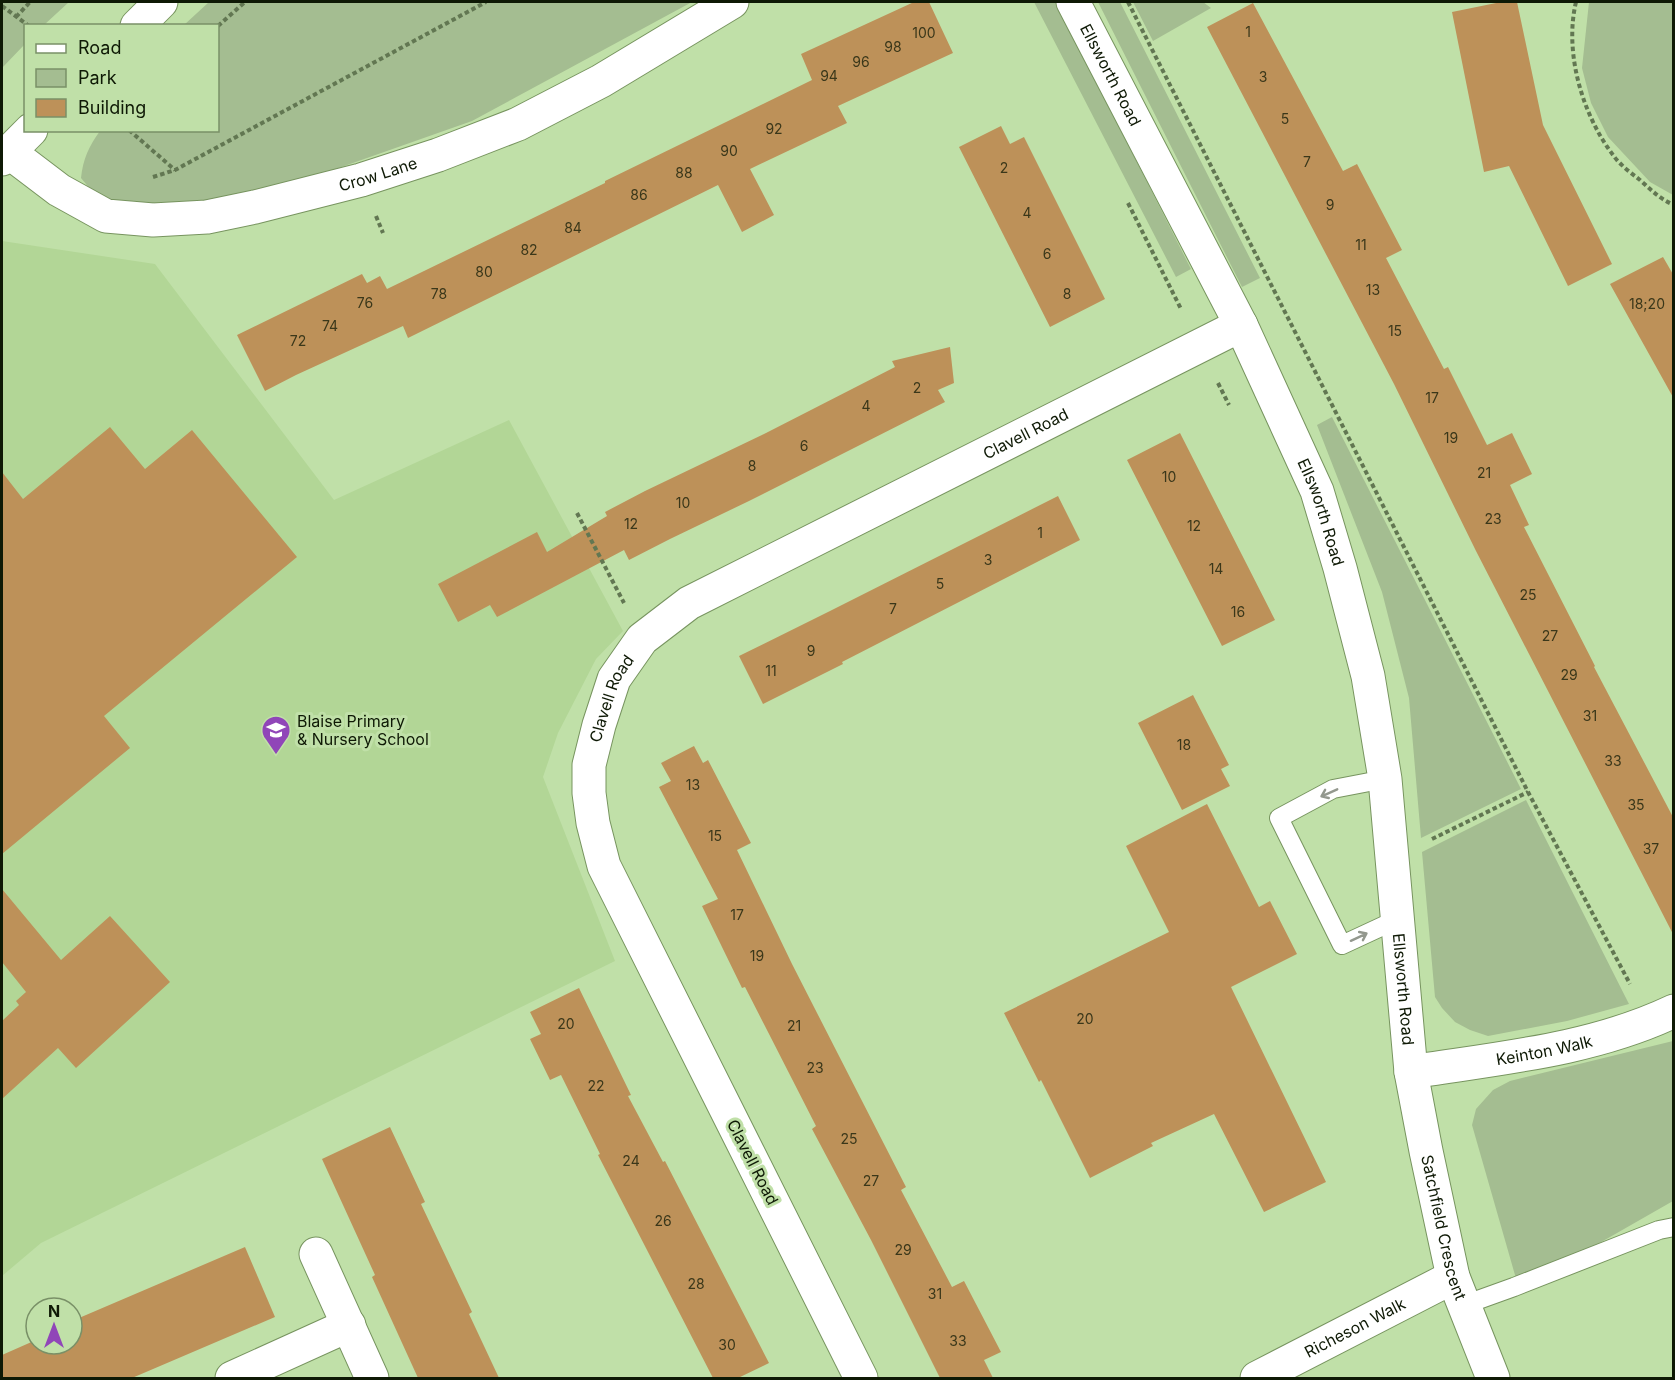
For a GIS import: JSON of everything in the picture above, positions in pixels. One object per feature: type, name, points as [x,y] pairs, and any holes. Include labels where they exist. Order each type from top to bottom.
[{"type":"street","points":[[139,24],[161,2]]},
{"type":"street","name":"Crow Lane","points":[[14,147],[59,190],[106,216],[153,220],[207,217],[361,180],[427,159],[518,124],[601,81],[732,2]]},
{"type":"street","name":"Ellsworth Road","points":[[1073,2],[1241,325],[1317,491],[1368,676],[1385,779],[1411,1072]]},
{"type":"street","name":"Clavell Road","points":[[861,1378],[604,866],[589,793],[589,765],[614,679],[642,639],[689,603],[1241,325]]},
{"type":"street","name":"Keinton Walk","points":[[1411,1072],[1573,1046],[1662,1017]]},
{"type":"street","name":"Satchfield Crescent","points":[[1411,1072],[1458,1291],[1493,1378]]},
{"type":"street","points":[[316,1254],[372,1378]]},
{"type":"street","name":"Richeson Walk","points":[[1257,1378],[1458,1291]]},
{"type":"street","points":[[232,1378],[349,1325]]},
{"type":"lane","points":[[1385,779],[1333,789],[1279,818],[1342,945],[1398,919]]},
{"type":"lane","points":[[1458,1291],[1515,1287],[1659,1230],[1674,1227]]},
{"type":"path","points":[[16,17],[30,2]]},
{"type":"path","points":[[219,25],[244,2]]},
{"type":"path","points":[[146,179],[175,170],[486,2]]},
{"type":"path","points":[[1128,2],[1528,792],[1662,1017]]},
{"type":"path","points":[[1576,2],[1574,61],[1588,113],[1613,157],[1662,200],[1674,205]]},
{"type":"path","points":[[2,6],[26,24]]},
{"type":"path","points":[[131,132],[175,170]]},
{"type":"path","points":[[577,513],[642,639]]},
{"type":"path","points":[[1393,858],[1528,792]]},
{"type":"shaded area","name":"Blaise Primary & Nursery School","points":[[2,241],[155,264],[334,500],[509,420],[623,631],[596,659],[558,733],[543,777],[615,961],[41,1243],[2,1276]]},
{"type":"green space","points":[[2,2],[69,2],[45,24],[24,24],[24,45],[2,68]]},
{"type":"green space","points":[[209,2],[692,2],[472,121],[316,176],[169,210],[110,203],[91,190],[81,178],[87,153],[99,132],[219,132],[219,24],[185,24]]},
{"type":"green space","points":[[1034,2],[1056,2],[1191,269],[1176,277]]},
{"type":"green space","points":[[1098,2],[1120,2],[1260,278],[1242,287]]},
{"type":"green space","points":[[1133,2],[1203,2],[1211,8],[1153,41]]},
{"type":"green space","points":[[1589,2],[1673,2],[1673,195],[1650,182],[1608,137],[1591,103],[1582,68]]},
{"type":"green space","points":[[1332,417],[1521,789],[1421,838],[1409,698],[1382,592],[1317,425]]},
{"type":"green space","points":[[1526,800],[1629,1004],[1567,1021],[1488,1036],[1455,1022],[1435,997],[1422,852]]},
{"type":"green space","points":[[1673,1041],[1673,1201],[1519,1289],[1472,1125],[1476,1109],[1493,1090],[1510,1081]]},
{"type":"building","points":[[914,2],[929,2],[953,53],[838,106],[847,123],[750,169],[774,215],[742,232],[718,185],[408,338],[403,326],[265,391],[237,335],[362,274],[367,283],[380,276],[387,289],[605,183],[812,80],[801,54]]},
{"type":"building","points":[[1501,2],[1517,2],[1543,125],[1612,264],[1568,286],[1509,166],[1484,172],[1452,12]]},
{"type":"building","points":[[1253,3],[1343,171],[1357,164],[1402,250],[1386,258],[1444,369],[1448,367],[1487,445],[1512,433],[1532,474],[1510,485],[1529,525],[1524,527],[1674,819],[1674,936],[1476,551],[1394,384],[1207,27]]},
{"type":"building","points":[[1001,126],[1010,144],[1024,137],[1105,299],[1050,327],[959,147]]},
{"type":"building","points":[[1663,257],[1674,276],[1674,399],[1610,284]]},
{"type":"building","points":[[950,347],[954,383],[938,390],[945,402],[629,560],[624,550],[497,617],[490,605],[458,622],[438,584],[537,532],[547,552],[607,516],[605,512],[895,367],[892,361]]},
{"type":"building","points":[[110,427],[145,469],[192,430],[297,557],[104,716],[130,748],[2,854],[2,472],[23,499]]},
{"type":"building","points":[[1180,433],[1275,620],[1222,646],[1127,460]]},
{"type":"building","points":[[1058,496],[1080,540],[763,704],[739,656]]},
{"type":"building","points":[[1193,695],[1229,765],[1221,769],[1230,786],[1182,810],[1138,723]]},
{"type":"building","points":[[694,746],[703,763],[708,760],[751,843],[737,850],[792,964],[906,1187],[901,1190],[952,1287],[964,1281],[1001,1352],[984,1360],[993,1378],[940,1378],[812,1129],[816,1126],[745,987],[742,988],[702,906],[718,899],[659,787],[671,781],[661,763]]},
{"type":"building","points":[[1207,804],[1259,907],[1270,901],[1297,954],[1231,987],[1326,1182],[1264,1212],[1214,1114],[1151,1143],[1153,1146],[1090,1178],[1041,1080],[1039,1082],[1004,1013],[1169,932],[1126,846]]},
{"type":"building","points":[[2,889],[61,960],[110,916],[170,982],[76,1068],[58,1048],[2,1099],[2,1021],[19,1005],[16,1001],[26,992],[2,962]]},
{"type":"building","points":[[579,988],[631,1095],[628,1096],[663,1162],[665,1161],[769,1363],[738,1378],[713,1378],[598,1155],[600,1154],[561,1075],[550,1080],[530,1039],[541,1034],[530,1012]]},
{"type":"building","points":[[390,1127],[425,1202],[421,1204],[472,1312],[469,1314],[499,1378],[418,1378],[372,1277],[375,1275],[322,1159]]},
{"type":"building","points":[[245,1247],[275,1317],[132,1378],[2,1378],[2,1355],[24,1345],[24,1356],[84,1356],[84,1316]]},
{"type":"place","name":"Blaise Primary & Nursery School","points":[[276,756]]}]
